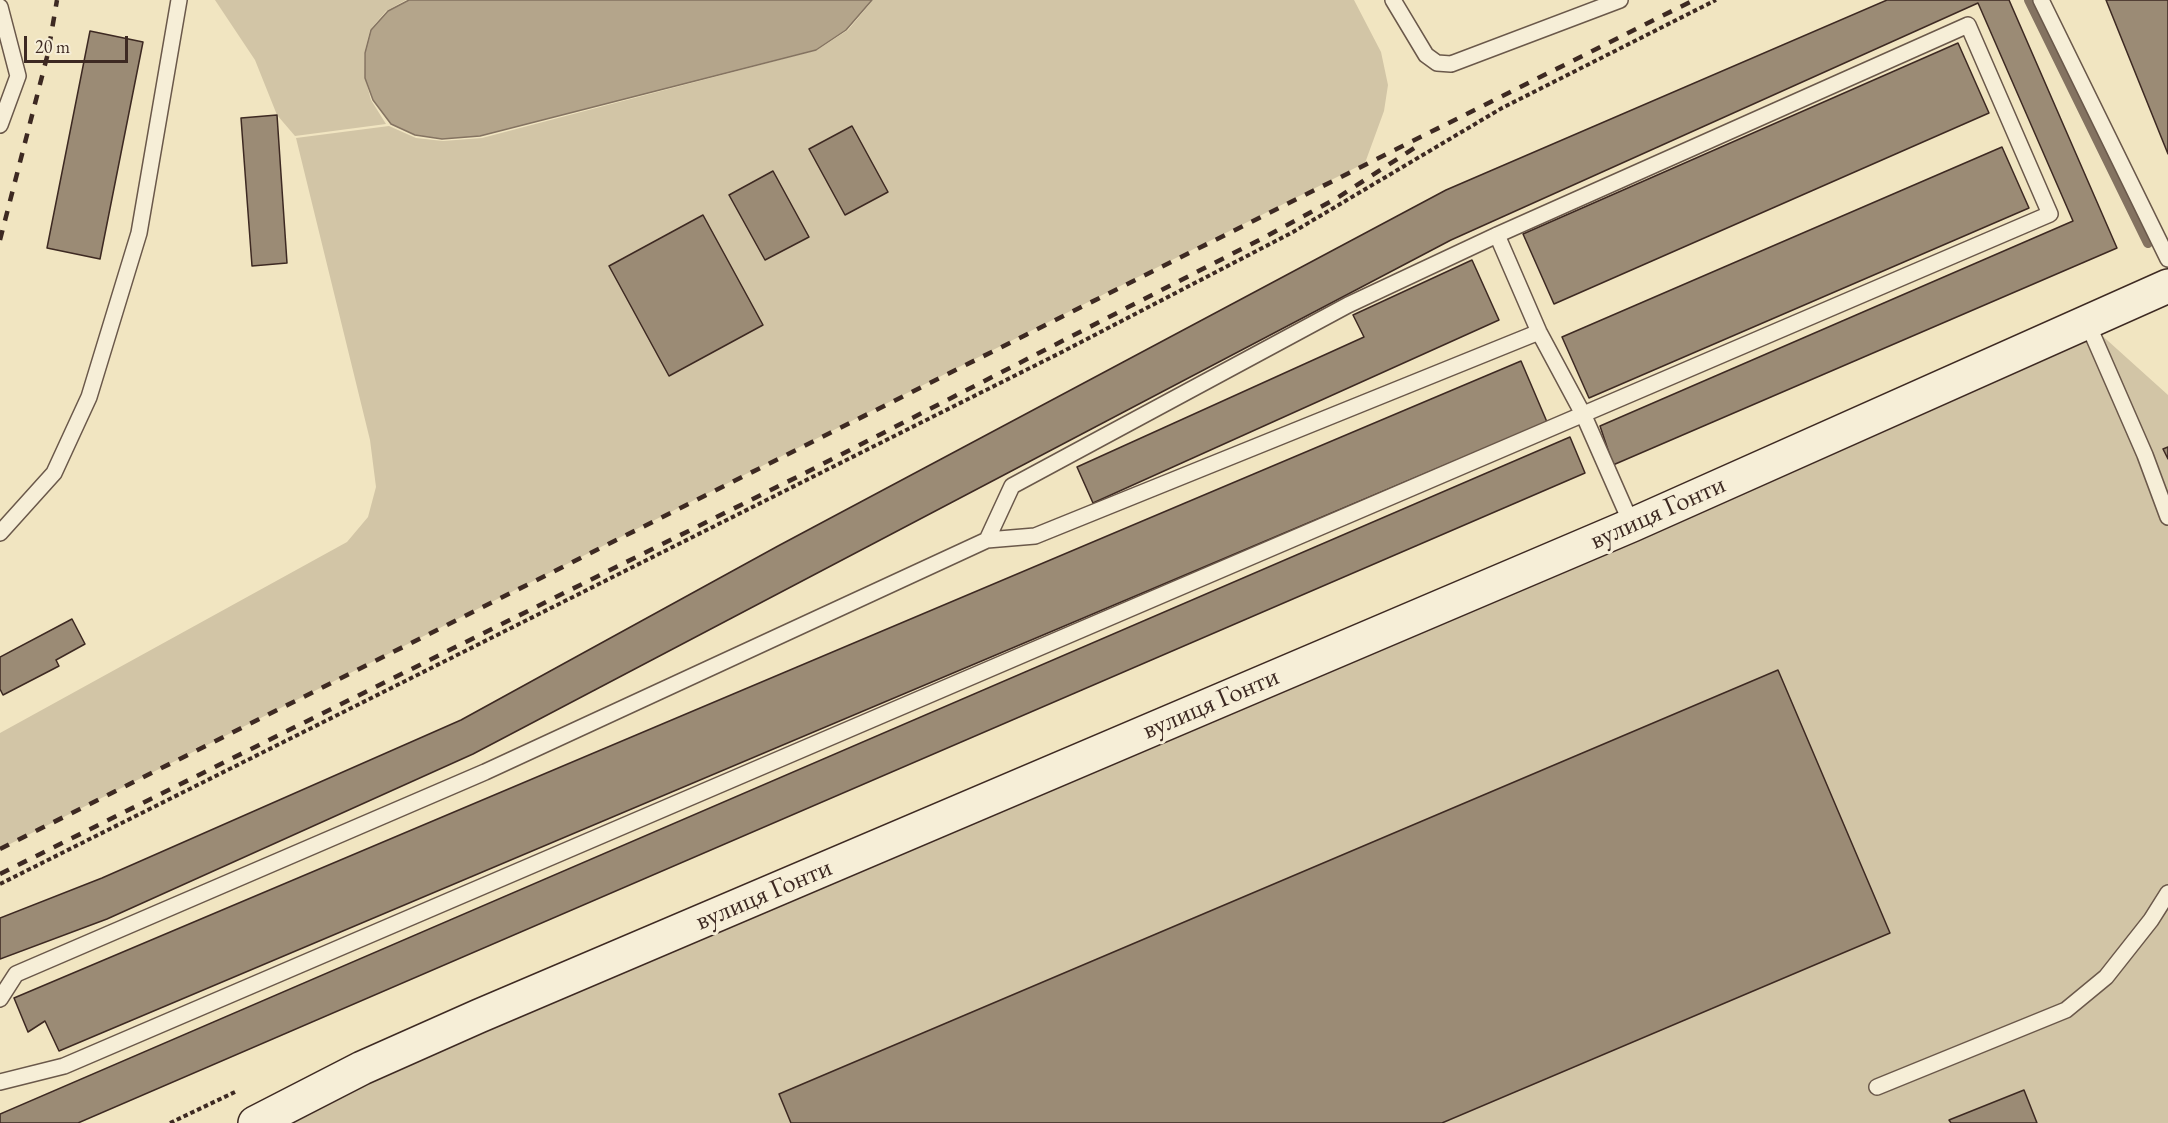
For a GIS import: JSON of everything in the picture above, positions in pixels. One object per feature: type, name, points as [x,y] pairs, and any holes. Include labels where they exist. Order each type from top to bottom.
[{"type":"street","name":"вулиця Гонти","points":[[255,1123],[362,1068],[1632,525],[2168,286]]},
{"type":"lane","points":[[0,533],[54,472],[89,397],[139,233],[179,0]]},
{"type":"lane","points":[[1393,0],[1426,55],[1437,63],[1451,64],[1620,0]]},
{"type":"lane","points":[[2041,0],[2168,259]]},
{"type":"lane","points":[[0,7],[18,76],[0,125]]},
{"type":"lane","points":[[0,1082],[64,1066],[1584,416],[2050,214],[1968,25],[1497,235],[1348,305],[1012,486],[987,540]]},
{"type":"lane","points":[[1497,235],[1539,332],[1584,416],[1632,525]]},
{"type":"lane","points":[[2087,322],[2145,454],[2168,518]]},
{"type":"lane","points":[[0,999],[16,974],[485,772],[987,540],[1035,536],[1539,332]]},
{"type":"lane","points":[[1877,1087],[2066,1010],[2106,977],[2151,920],[2168,893]]},
{"type":"path","points":[[0,884],[1125,319],[1293,232],[1502,108],[1716,0]]},
{"type":"shaded area","points":[[215,0],[406,0],[386,11],[370,30],[364,54],[365,78],[371,100],[386,124],[295,136],[277,115],[255,60]]},
{"type":"shaded area","points":[[409,0],[872,0],[846,30],[816,50],[480,136],[442,139],[415,135],[391,124],[373,100],[365,78],[365,53],[371,30],[388,11]]},
{"type":"shaded area","points":[[873,0],[1354,0],[1381,52],[1388,85],[1384,111],[1365,163],[0,849],[0,733],[347,542],[368,517],[376,487],[370,440],[296,138],[389,126],[416,138],[443,141],[482,138],[817,50],[848,30]]},
{"type":"shaded area","points":[[2087,322],[2168,395],[2168,1123],[255,1123]]},
{"type":"building","points":[[1887,0],[2009,0],[2117,248],[1613,465],[1600,426],[2073,221],[1978,3],[1451,240],[473,754],[107,919],[0,959],[0,918],[102,878],[461,720],[778,546],[1446,190]]},
{"type":"building","points":[[2106,0],[2168,0],[2168,154]]},
{"type":"building","points":[[90,31],[143,42],[100,259],[47,248]]},
{"type":"building","points":[[1958,43],[1989,113],[1554,304],[1523,234]]},
{"type":"building","points":[[277,115],[287,263],[252,266],[241,118]]},
{"type":"building","points":[[852,126],[888,192],[845,215],[809,149]]},
{"type":"building","points":[[2002,147],[2029,208],[1589,398],[1562,337]]},
{"type":"building","points":[[773,171],[809,237],[765,260],[729,195]]},
{"type":"building","points":[[703,215],[763,325],[669,376],[609,266]]},
{"type":"building","points":[[1472,260],[1499,320],[1093,503],[1077,467],[1364,337],[1353,315]]},
{"type":"building","points":[[1521,361],[1547,422],[59,1051],[45,1021],[28,1032],[14,998]]},
{"type":"building","points":[[1570,437],[1585,473],[78,1123],[0,1123],[0,1114]]},
{"type":"building","points":[[2168,447],[2168,459],[2163,449]]},
{"type":"building","points":[[72,619],[85,644],[56,660],[59,666],[3,695],[0,689],[0,657]]},
{"type":"building","points":[[1778,670],[1890,933],[1442,1123],[791,1123],[779,1094]]},
{"type":"building","points":[[2024,1090],[2037,1123],[1951,1123],[1949,1120]]},
{"type":"waterway","points":[[2029,0],[2148,243]]},
{"type":"railway","points":[[0,240],[48,53],[57,0]]},
{"type":"railway","points":[[0,849],[1694,0]]},
{"type":"railway","points":[[0,874],[807,472],[1263,238],[1337,198],[1422,143]]}]
